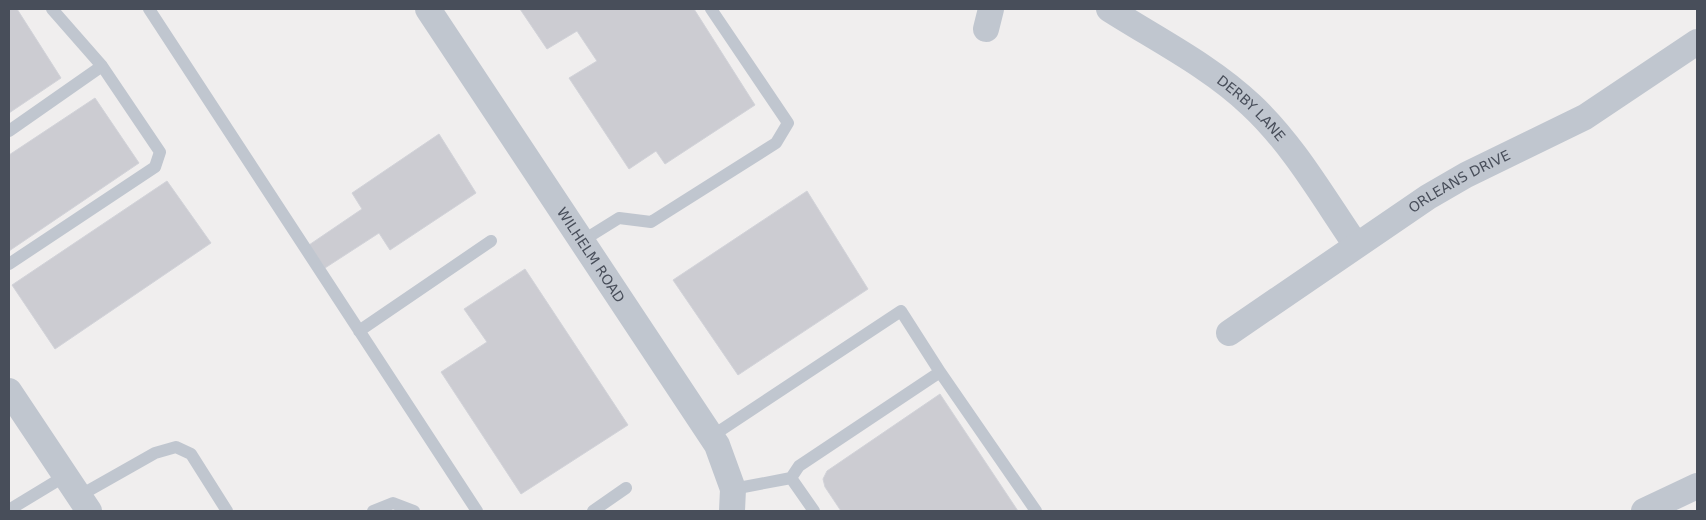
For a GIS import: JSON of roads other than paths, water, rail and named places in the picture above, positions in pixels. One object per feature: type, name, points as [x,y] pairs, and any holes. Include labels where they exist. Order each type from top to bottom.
[{"type":"street","name":"WILHELM ROAD","points":[[428,9],[718,445],[732,503]]},
{"type":"street","name":"DERBY LANE","points":[[1109,9],[1222,81],[1251,104],[1300,162],[1356,245]]},
{"type":"street","name":"ORLEANS DRIVE","points":[[1229,333],[1428,197],[1466,175],[1585,117],[1697,42]]},
{"type":"street","points":[[9,391],[78,494]]},
{"type":"street","points":[[1644,511],[1697,486]]},
{"type":"lane","points":[[9,264],[155,167],[160,152],[102,66],[52,9]]},
{"type":"lane","points":[[149,9],[477,511]]},
{"type":"lane","points":[[582,241],[619,218],[651,222],[776,143],[788,122],[711,9]]},
{"type":"lane","points":[[9,130],[102,66]]},
{"type":"lane","points":[[359,330],[491,241]]},
{"type":"lane","points":[[712,436],[901,311],[940,372],[1036,511]]},
{"type":"lane","points":[[732,503],[791,478],[799,466],[940,372]]},
{"type":"lane","points":[[9,510],[78,494],[155,452],[176,447],[191,454],[227,511]]},
{"type":"lane","points":[[791,478],[814,511]]},
{"type":"lane","points":[[593,511],[626,488]]},
{"type":"lane","points":[[373,511],[393,504],[414,511]]}]
